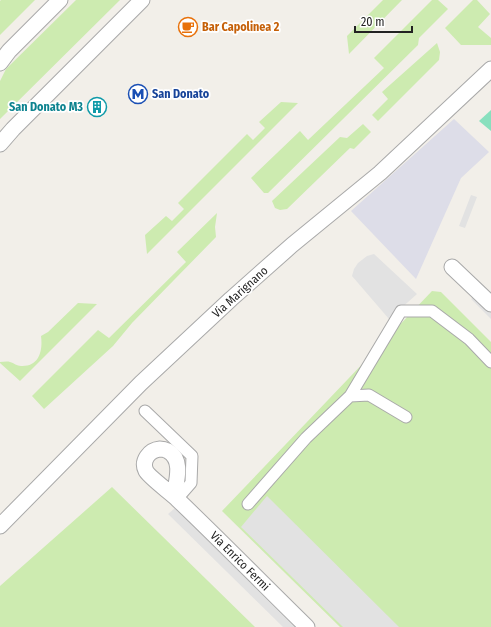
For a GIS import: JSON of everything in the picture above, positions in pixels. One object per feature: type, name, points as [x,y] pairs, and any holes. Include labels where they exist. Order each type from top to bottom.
[{"type":"street","points":[[0,62],[60,0]]},
{"type":"street","points":[[0,144],[142,0]]},
{"type":"street","name":"Via Marignano","points":[[0,526],[141,382],[292,245],[380,173],[491,69]]},
{"type":"street","points":[[0,138],[14,129]]},
{"type":"street","points":[[452,267],[491,304]]},
{"type":"street","points":[[248,504],[306,438],[350,396],[401,311],[432,311],[469,339],[491,362]]},
{"type":"street","points":[[350,396],[369,395],[406,417]]},
{"type":"street","points":[[145,411],[192,456],[191,483],[176,497]]},
{"type":"street","name":"Via Enrico Fermi","points":[[176,497],[307,627]]},
{"type":"green space","points":[[35,0],[0,35],[0,1]]},
{"type":"green space","points":[[76,0],[120,0],[0,119],[0,81],[6,69]]},
{"type":"green space","points":[[383,0],[402,0],[349,54],[347,36]]},
{"type":"green space","points":[[432,0],[438,0],[448,9],[419,38],[418,45],[268,193],[264,193],[251,178],[300,131],[308,140],[384,68],[374,58]]},
{"type":"green space","points":[[473,0],[477,0],[490,14],[478,27],[491,38],[491,45],[461,45],[445,28]]},
{"type":"green space","points":[[437,43],[440,52],[439,60],[378,121],[372,115],[388,99],[382,92]]},
{"type":"green space","points":[[281,102],[298,103],[147,254],[145,235],[166,216],[172,221],[184,209],[178,203],[247,134],[253,140],[265,128],[259,122]]},
{"type":"green space","points":[[491,110],[491,131],[479,121]]},
{"type":"green space","points":[[363,124],[371,132],[354,149],[350,148],[287,209],[280,210],[275,208],[272,201],[340,137],[347,138]]},
{"type":"green space","points":[[217,213],[215,227],[216,237],[132,323],[113,346],[44,409],[32,396],[98,330],[109,338],[186,262],[177,252]]},
{"type":"green space","points":[[432,291],[441,292],[491,342],[491,627],[340,627],[222,511]]},
{"type":"green space","points":[[78,303],[97,304],[20,381],[0,363],[11,362],[18,366],[27,366],[36,361],[41,347],[41,336],[48,332]]},
{"type":"green space","points":[[112,487],[255,627],[0,627],[0,586]]},
{"type":"shaded area","points":[[454,119],[489,152],[461,178],[416,279],[351,211]]},
{"type":"shaded area","points":[[471,195],[477,197],[465,228],[459,226]]},
{"type":"shaded area","points":[[374,254],[417,294],[389,319],[352,276],[358,263],[367,256]]},
{"type":"shaded area","points":[[477,294],[491,307],[491,319],[471,299]]},
{"type":"shaded area","points":[[267,496],[399,627],[343,627],[241,527]]},
{"type":"shaded area","points":[[175,508],[297,627],[283,627],[168,514]]},
{"type":"place","name":"Bar Capolinea 2","points":[[188,27]]},
{"type":"place","name":"San Donato","points":[[138,94]]},
{"type":"place","name":"San Donato M3","points":[[97,107]]}]
